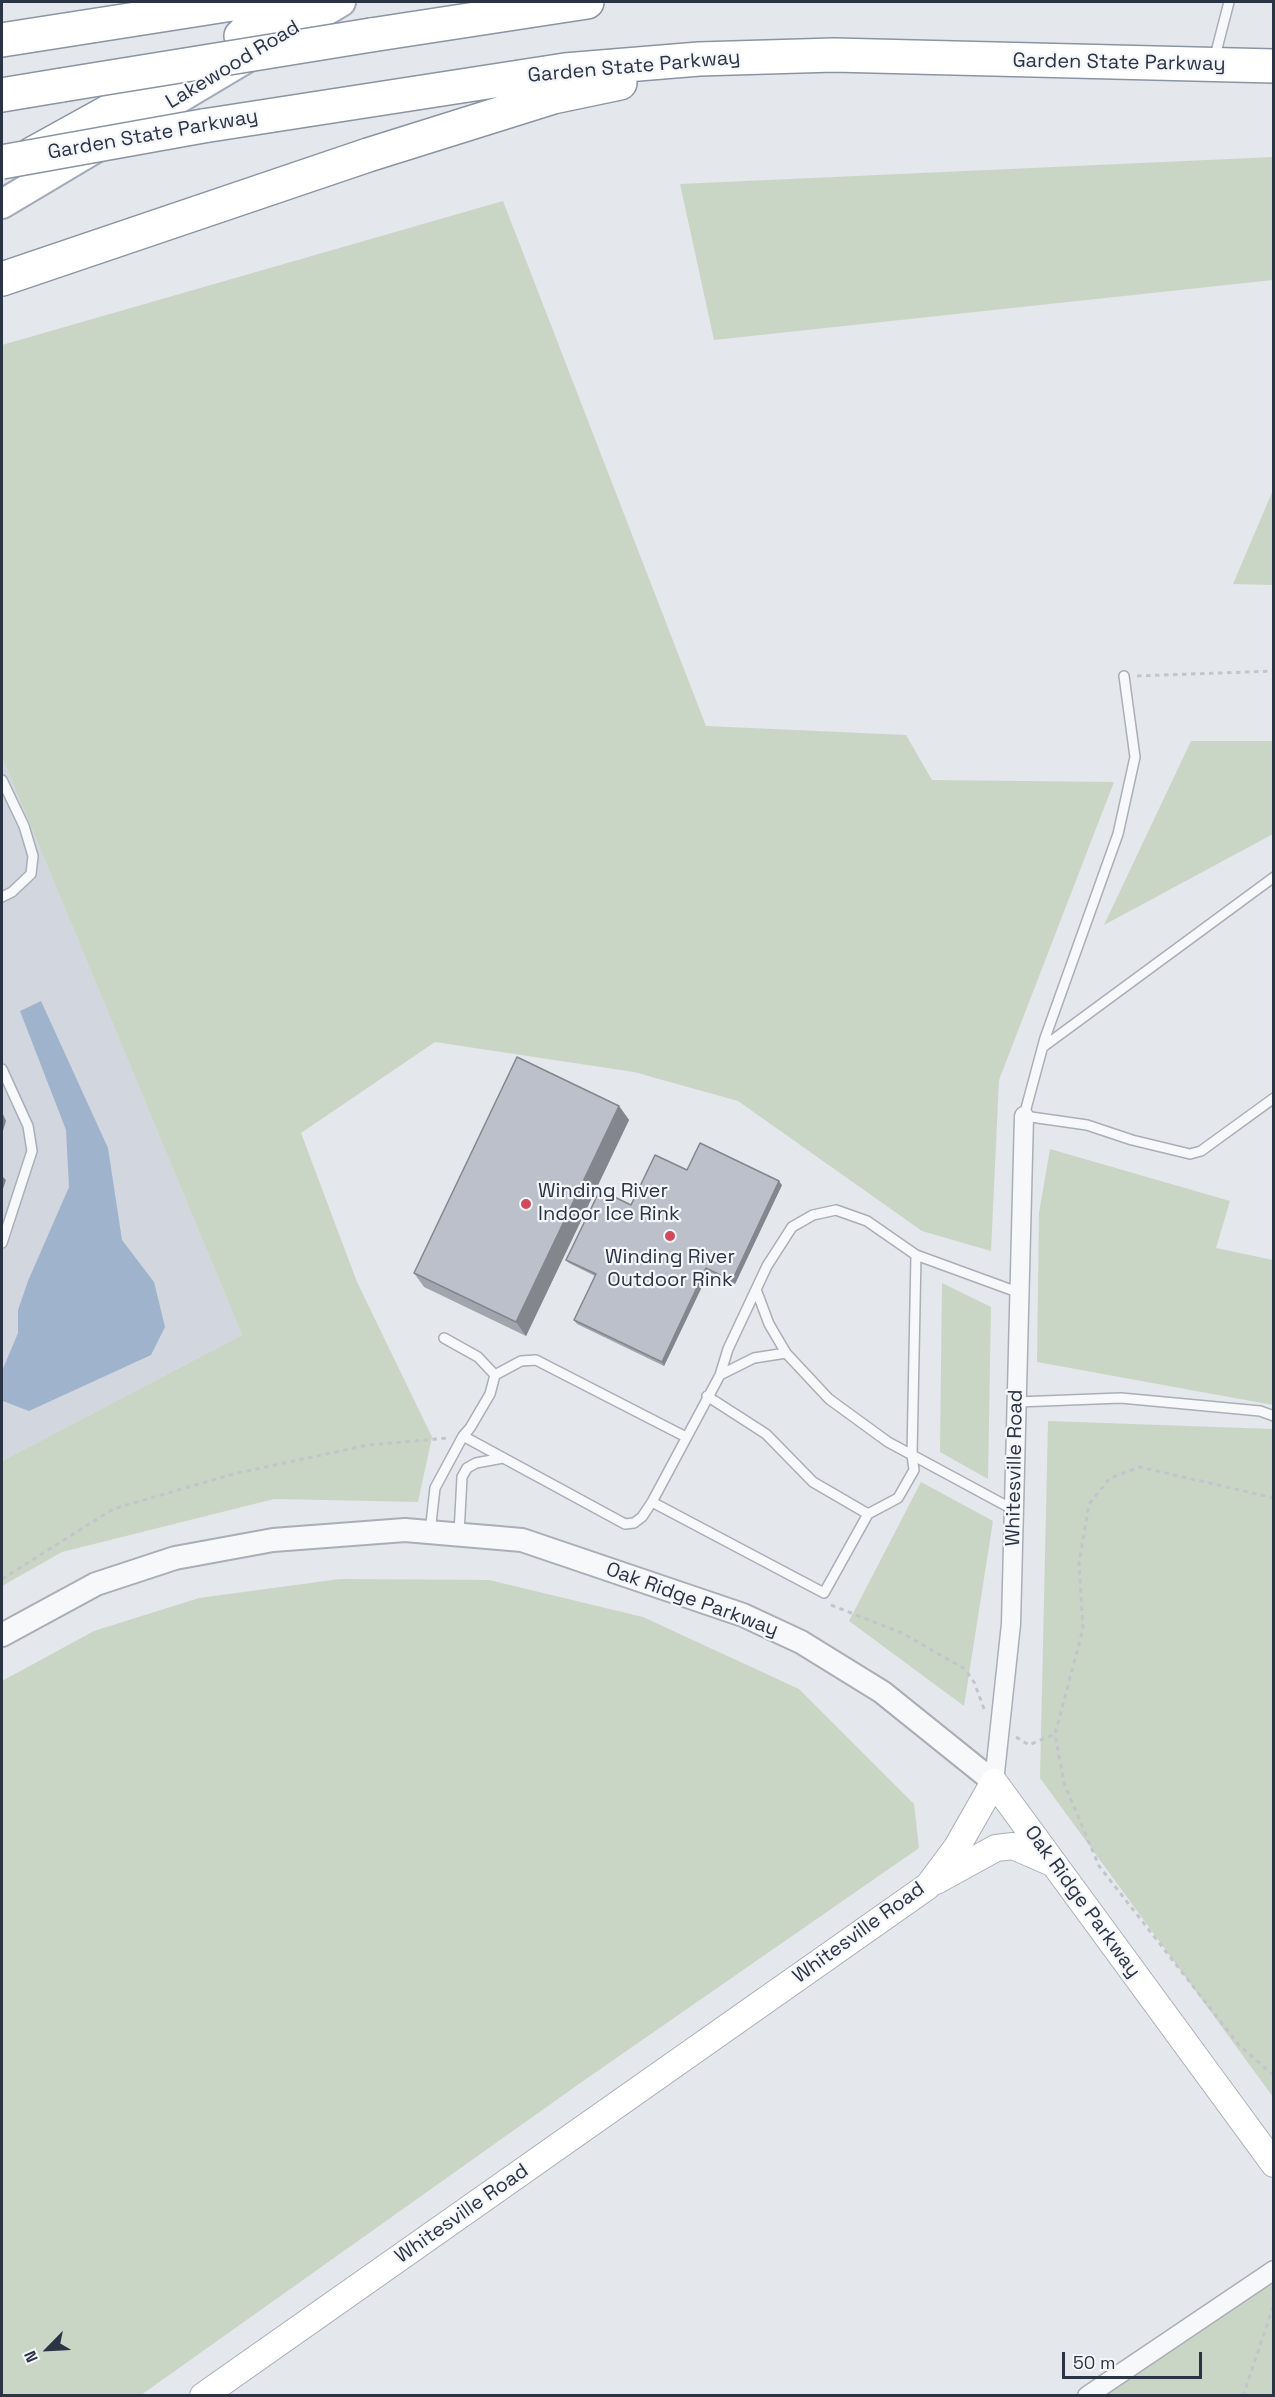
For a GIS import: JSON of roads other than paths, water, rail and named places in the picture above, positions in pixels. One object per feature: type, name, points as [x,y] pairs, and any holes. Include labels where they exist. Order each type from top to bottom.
[{"type":"highway","points":[[2,40],[245,2]]},
{"type":"highway","points":[[241,36],[276,2]]},
{"type":"highway","points":[[2,95],[587,2]]},
{"type":"highway","name":"Lakewood Road","points":[[2,170],[241,36]]},
{"type":"highway","points":[[2,279],[368,155],[553,97],[651,78],[834,55]]},
{"type":"highway","name":"Garden State Parkway","points":[[2,162],[203,126],[565,70],[699,60],[834,55],[1274,66]]},
{"type":"main road","name":"Lakewood Road","points":[[241,36],[299,2]]},
{"type":"main road","name":"Lakewood Road","points":[[2,204],[341,2]]},
{"type":"main road","name":"Oak Ridge Parkway","points":[[994,1782],[1274,2164]]},
{"type":"main road","name":"Whitesville Road","points":[[204,2396],[928,1886],[957,1847],[994,1782]]},
{"type":"main road","points":[[928,1886],[996,1848],[1013,1846],[1054,1864]]},
{"type":"street","name":"Whitesville Road","points":[[994,1782],[998,1726],[1011,1624],[1024,1116]]},
{"type":"street","name":"Oak Ridge Parkway","points":[[2,1635],[96,1584],[175,1558],[273,1540],[405,1530],[522,1540],[763,1624],[801,1642],[882,1692],[994,1782]]},
{"type":"street","points":[[1087,2396],[1274,2270]]},
{"type":"lane","points":[[1213,66],[1229,2]]},
{"type":"lane","points":[[1124,676],[1135,757],[1118,834],[1043,1047],[1024,1116],[1087,1125],[1132,1140],[1190,1154],[1200,1151],[1274,1098]]},
{"type":"lane","points":[[2,780],[24,826],[33,856],[31,874],[12,892],[2,897]]},
{"type":"lane","points":[[1043,1047],[1274,877]]},
{"type":"lane","points":[[2,1069],[28,1126],[32,1151],[2,1243]]},
{"type":"lane","points":[[462,1436],[625,1524],[633,1523],[642,1517],[652,1502],[720,1375],[728,1349],[757,1292],[767,1266],[792,1227],[813,1215],[836,1210],[867,1221],[916,1255],[1020,1293]]},
{"type":"lane","points":[[652,1502],[824,1593],[868,1514],[898,1498],[914,1470],[912,1455],[916,1255]]},
{"type":"lane","points":[[757,1292],[769,1324],[786,1353],[829,1399],[888,1442],[1014,1510]]},
{"type":"lane","points":[[444,1338],[478,1356],[495,1375]]},
{"type":"lane","points":[[720,1375],[754,1358],[786,1353]]},
{"type":"lane","points":[[430,1532],[435,1488],[462,1436],[470,1428],[490,1394],[495,1375],[521,1361],[536,1360],[686,1437]]},
{"type":"lane","points":[[707,1396],[765,1434],[813,1482],[868,1514]]},
{"type":"lane","points":[[1017,1402],[1122,1398],[1260,1412],[1274,1416]]},
{"type":"lane","points":[[459,1534],[462,1477],[467,1468],[503,1458]]},
{"type":"water","points":[[41,1001],[108,1148],[122,1240],[154,1282],[165,1327],[151,1355],[29,1411],[3,1401],[2,1371],[18,1333],[18,1310],[28,1281],[69,1187],[66,1130],[20,1011]]},
{"type":"place","name":"Winding River Indoor Ice Rink","points":[[526,1204]]},
{"type":"place","name":"Winding River Outdoor Rink","points":[[670,1236]]}]
